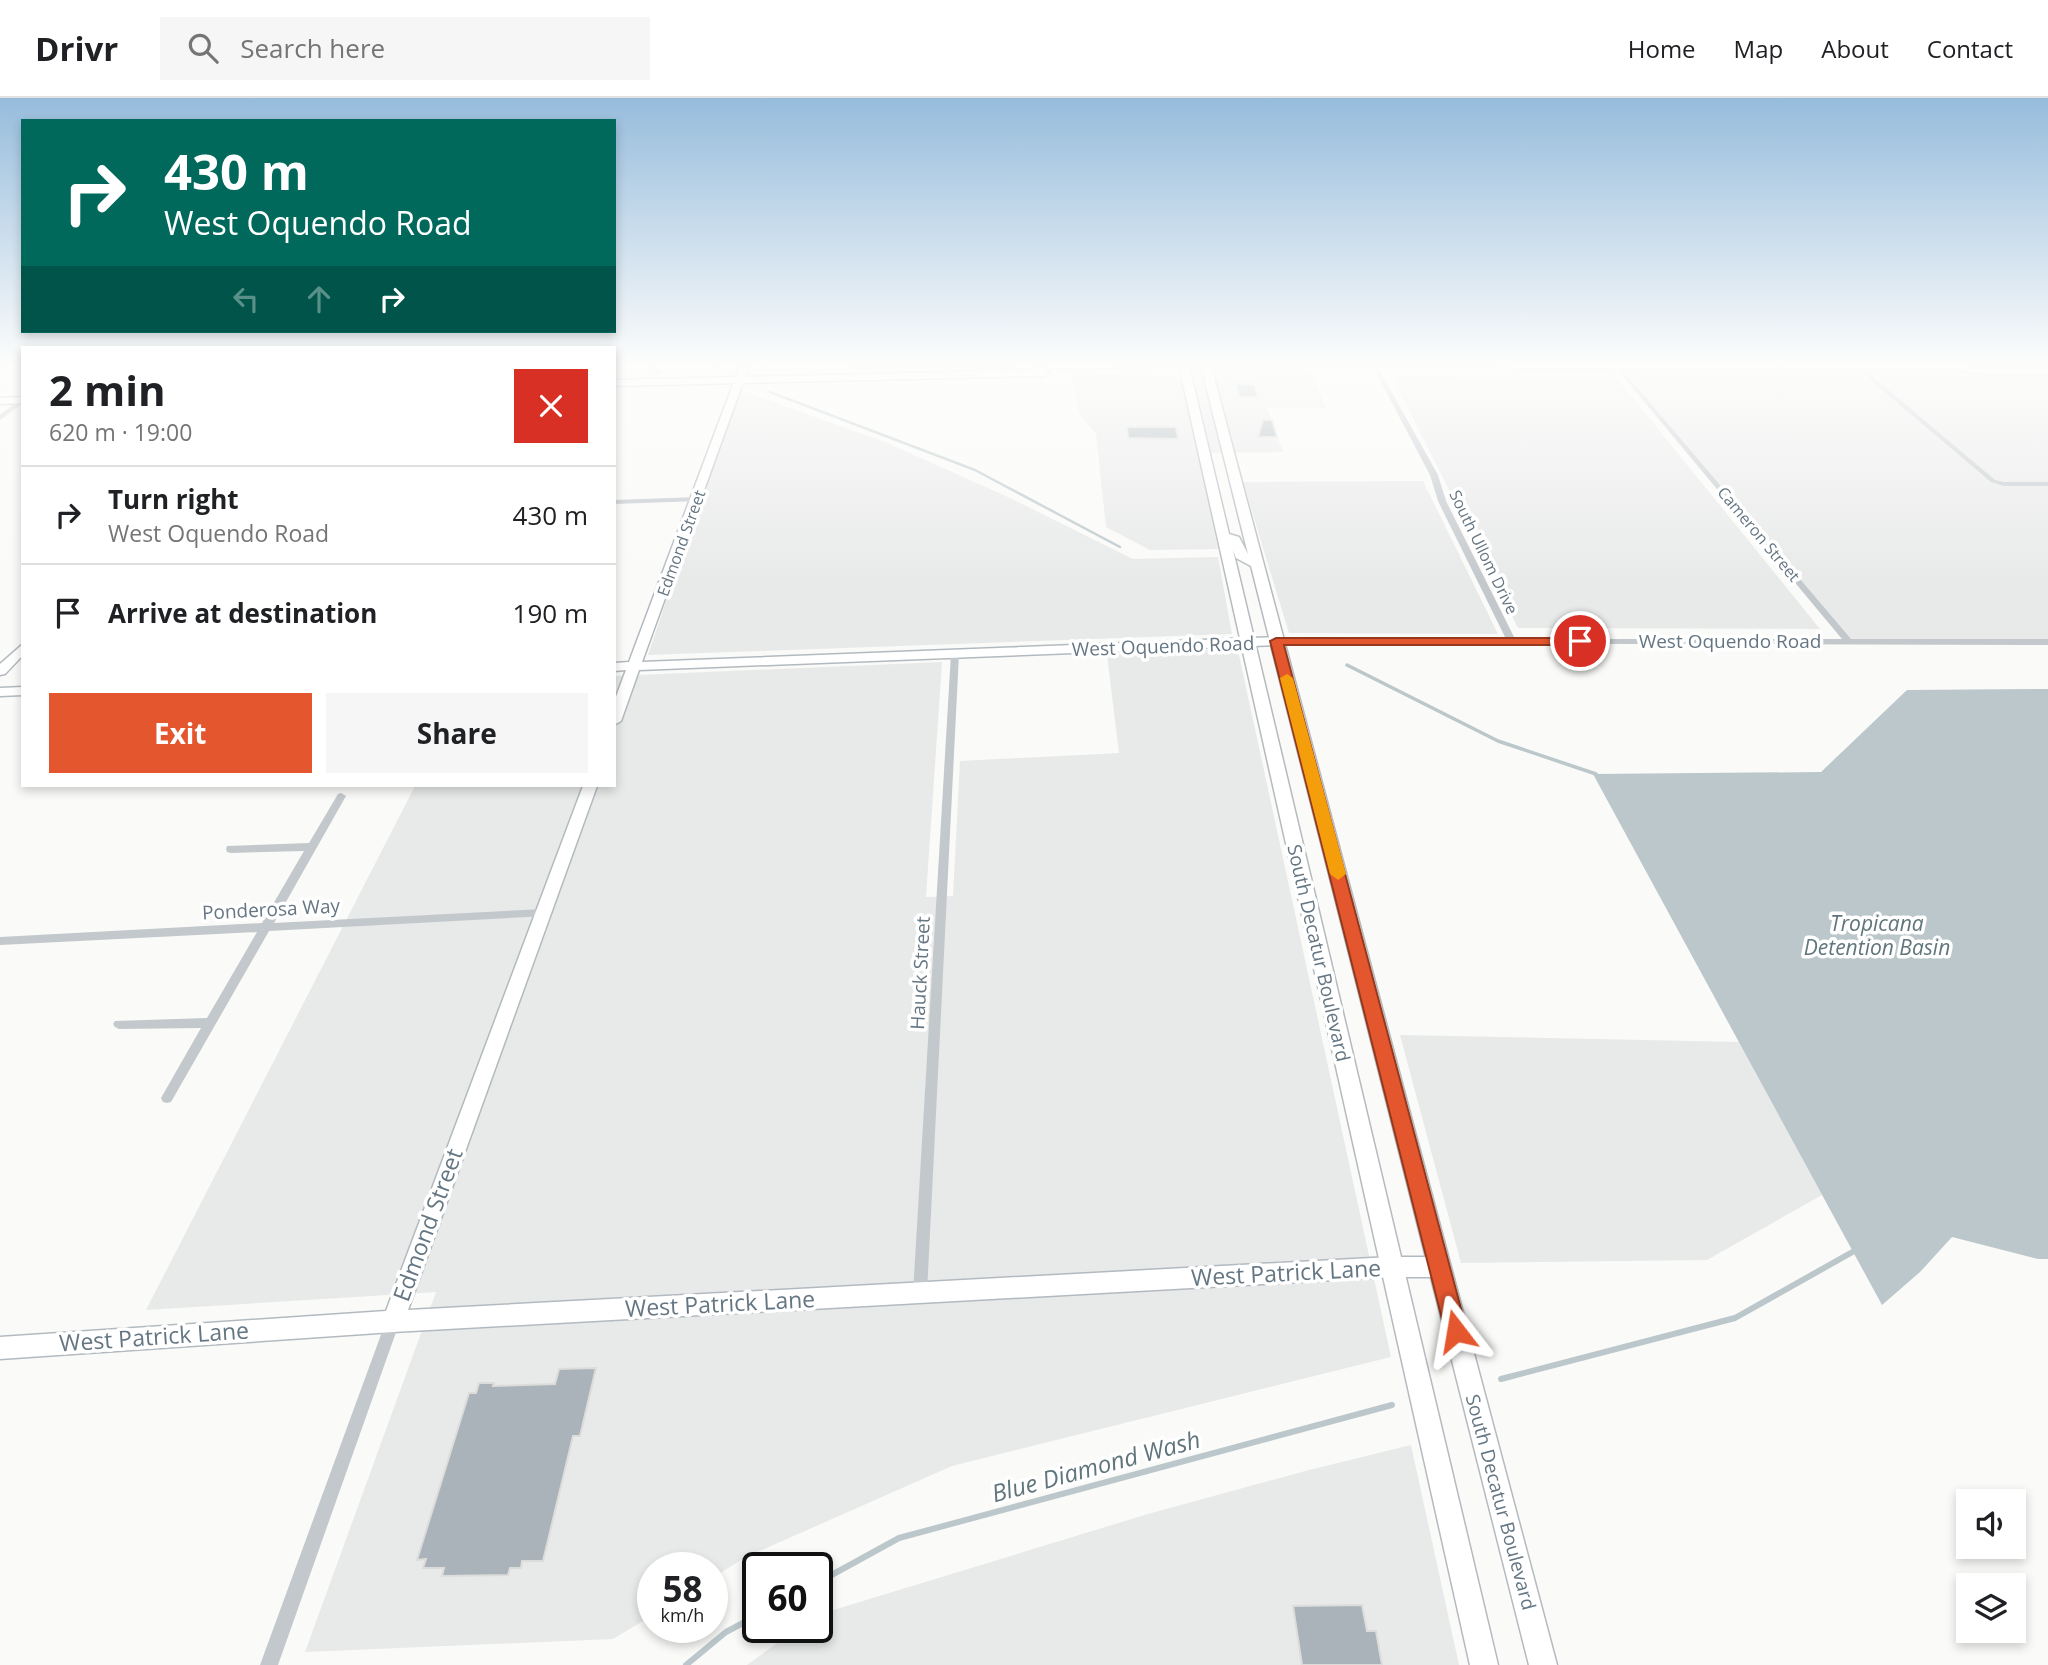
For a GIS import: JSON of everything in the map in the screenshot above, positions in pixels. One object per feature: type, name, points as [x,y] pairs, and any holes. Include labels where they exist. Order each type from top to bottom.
[{"type":"main road","name":"South Decatur Boulevard","points":[[1200,436],[1484,1665]]},
{"type":"main road","name":"South Decatur Boulevard","points":[[1224,436],[1543,1665]]},
{"type":"main road","points":[[1223,537],[1235,540],[1241,555],[1257,564]]},
{"type":"street","name":"Edmond Street","points":[[616,716],[719,436]]},
{"type":"street","name":"South Ullom Drive","points":[[1413,436],[1512,642]]},
{"type":"street","name":"Cameron Street","points":[[1676,436],[1849,642]]},
{"type":"street","points":[[1940,436],[1993,481],[2048,484]]},
{"type":"street","points":[[616,502],[697,499]]},
{"type":"street","name":"West Oquendo Road","points":[[616,667],[1276,641],[2048,642]]},
{"type":"street","points":[[0,671],[21,650]]},
{"type":"street","name":"Hauck Street","points":[[920,1293],[955,654]]},
{"type":"street","points":[[0,692],[21,691]]},
{"type":"street","name":"Edmond Street","points":[[269,1665],[590,787]]},
{"type":"street","points":[[167,1098],[341,796]]},
{"type":"street","points":[[231,849],[311,848]]},
{"type":"street","name":"Ponderosa Way","points":[[0,941],[543,913]]},
{"type":"street","points":[[119,1024],[210,1023]]},
{"type":"street","name":"West Patrick Lane","points":[[0,1348],[393,1321],[1390,1267],[1440,1267]]},
{"type":"shaded area","points":[[721,436],[869,436],[1008,497],[1133,559],[1218,557],[1232,634],[648,655]]},
{"type":"shaded area","points":[[1096,436],[1277,436],[1283,452],[1198,453],[1218,549],[1150,550],[1106,527]]},
{"type":"shaded area","points":[[1422,436],[1664,436],[1820,629],[1518,628]]},
{"type":"shaded area","points":[[1675,436],[2048,436],[2048,642],[1849,642]]},
{"type":"shaded area","points":[[1423,481],[1498,634],[1289,633],[1243,482]]},
{"type":"shaded area","points":[[1224,649],[1239,655],[1391,1357],[952,1466],[757,1552],[742,1552],[742,1559],[728,1568],[728,1552],[637,1552],[637,1625],[613,1639],[305,1652],[436,1292],[146,1310],[414,787],[616,787],[616,676],[942,662],[926,897],[953,896],[960,761],[1119,753],[1107,655]]},
{"type":"shaded area","points":[[1400,1035],[1739,1042],[1822,1195],[1707,1260],[1461,1263]]},
{"type":"shaded area","points":[[1411,1445],[1459,1665],[747,1665],[777,1643],[833,1643],[833,1610],[1148,1514]]},
{"type":"water","name":"Tropicana Detention Basin","points":[[2048,689],[2048,1259],[2038,1259],[1952,1237],[1920,1272],[1882,1305],[1593,774],[1821,772],[1907,690]]},
{"type":"building","points":[[1178,436],[1178,439],[1128,438]]},
{"type":"building","points":[[596,1368],[580,1436],[573,1436],[543,1561],[522,1561],[521,1568],[510,1568],[508,1575],[442,1576],[444,1568],[423,1568],[426,1559],[417,1560],[469,1393],[476,1393],[479,1383],[494,1383],[493,1386],[555,1384],[559,1369]]},
{"type":"building","points":[[1362,1605],[1367,1631],[1376,1631],[1382,1665],[1302,1665],[1293,1606]]},
{"type":"waterway","points":[[886,436],[975,470],[1120,547]]},
{"type":"waterway","points":[[1347,665],[1498,741],[1596,774]]},
{"type":"waterway","points":[[1501,1379],[1735,1318],[1856,1250]]},
{"type":"waterway","name":"Blue Diamond Wash","points":[[833,1574],[899,1538],[1392,1405]]},
{"type":"waterway","name":"Blue Diamond Wash","points":[[686,1665],[726,1632],[742,1624]]},
{"type":"slow traffic","points":[[1287,678],[1338,874]]},
{"type":"route","points":[[1456,1331],[1276,641],[1580,641]]}]
